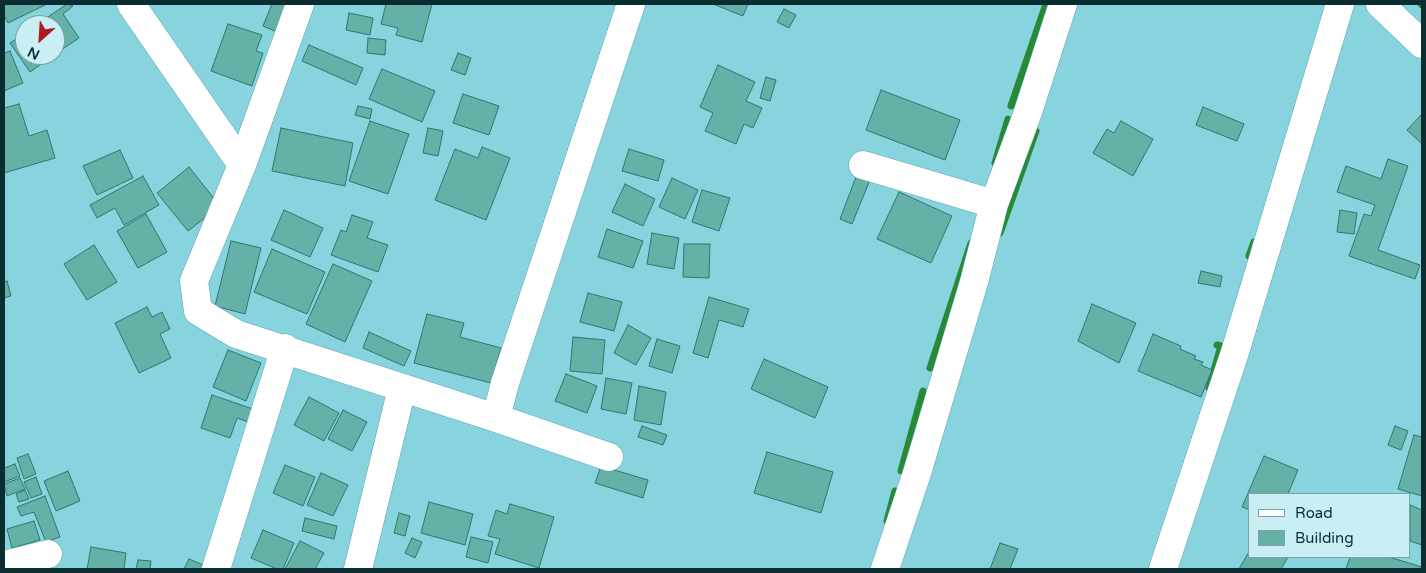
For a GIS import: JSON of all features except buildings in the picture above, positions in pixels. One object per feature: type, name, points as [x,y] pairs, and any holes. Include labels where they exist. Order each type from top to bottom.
[{"type":"street","points":[[130,4],[242,165]]},
{"type":"street","points":[[300,4],[242,165],[194,281],[198,311],[236,334],[285,348],[609,457]]},
{"type":"street","points":[[496,418],[505,382],[631,4]]},
{"type":"street","points":[[885,569],[965,311],[994,204],[1028,112],[1063,4]]},
{"type":"street","points":[[1163,569],[1235,352],[1340,4]]},
{"type":"street","points":[[1380,4],[1422,44]]},
{"type":"street","points":[[863,165],[994,204]]},
{"type":"street","points":[[216,569],[285,348]]},
{"type":"street","points":[[358,569],[402,388]]},
{"type":"street","points":[[4,565],[48,554]]},
{"type":"waterway","points":[[1011,106],[1046,4]]},
{"type":"waterway","points":[[995,163],[1008,119]]},
{"type":"waterway","points":[[1000,233],[1036,131]]},
{"type":"waterway","points":[[1249,256],[1254,242]]},
{"type":"waterway","points":[[930,368],[971,243]]},
{"type":"waterway","points":[[1209,388],[1221,346],[1217,345]]},
{"type":"waterway","points":[[901,471],[923,391]]},
{"type":"waterway","points":[[887,521],[895,491]]}]
